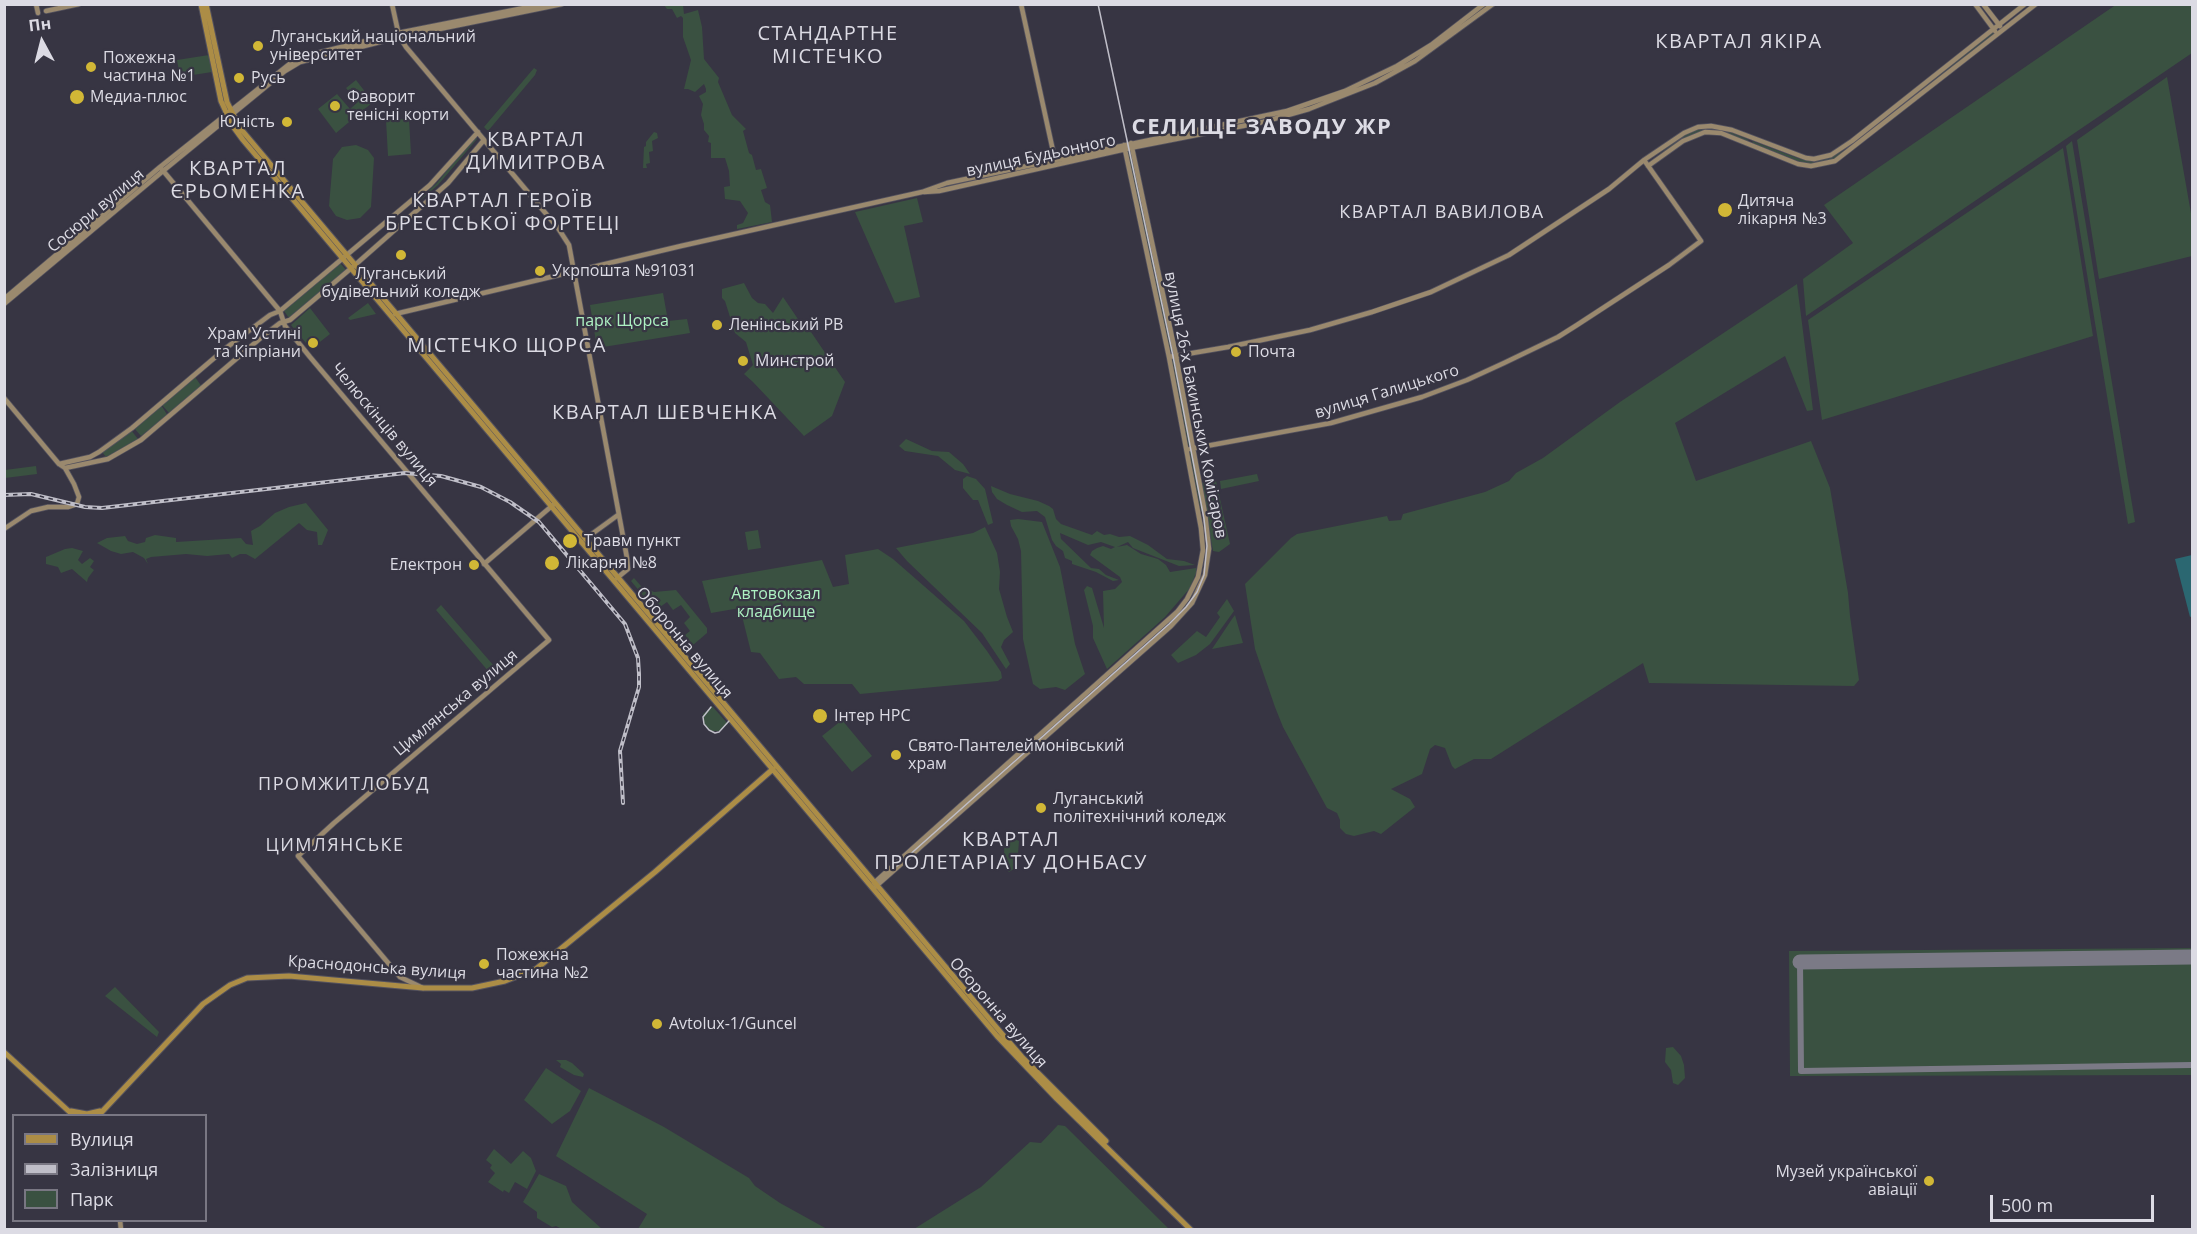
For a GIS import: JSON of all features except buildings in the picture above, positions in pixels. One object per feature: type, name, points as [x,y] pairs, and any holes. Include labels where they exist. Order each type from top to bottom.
[{"type":"main road","name":"Оборонна вулиця","points":[[201,4],[220,96],[230,115],[344,256],[774,768],[1022,1058],[1193,1230]]},
{"type":"main road","name":"Оборонна вулиця","points":[[206,4],[230,115]]},
{"type":"main road","name":"Оборонна вулиця","points":[[553,505],[585,539],[774,768]]},
{"type":"main road","name":"Краснодонська вулиця","points":[[100,1113],[204,1004],[230,985],[247,978],[289,976],[423,988],[472,988],[505,981],[536,969],[655,872],[774,768]]},
{"type":"main road","points":[[4,1052],[72,1113],[100,1113]]},
{"type":"street","points":[[36,4],[38,13]]},
{"type":"street","points":[[46,11],[52,7],[79,4]]},
{"type":"street","points":[[392,4],[399,35],[567,242],[628,567],[617,578]]},
{"type":"street","points":[[399,35],[544,4]]},
{"type":"street","points":[[399,35],[562,4]]},
{"type":"street","points":[[1021,4],[1055,162]]},
{"type":"street","name":"вулиця Будьонного","points":[[1132,146],[1270,115],[1322,100],[1372,78],[1413,56],[1484,4]]},
{"type":"street","name":"вулиця Будьонного","points":[[393,314],[681,246],[922,192],[939,191],[1055,162],[1287,116],[1347,95],[1415,62],[1493,4]]},
{"type":"street","points":[[1975,4],[1998,34]]},
{"type":"street","points":[[1983,4],[2004,30]]},
{"type":"street","points":[[1169,357],[1313,329],[1431,292],[1509,255],[1607,191],[1644,160],[1684,133],[1698,128],[1712,126],[1732,130],[1806,158],[1814,159],[1831,155],[2025,4]]},
{"type":"street","points":[[1644,160],[1648,166],[1691,136],[1705,132],[1721,133],[1798,164],[1811,166],[1827,164],[1841,158],[2036,4]]},
{"type":"street","name":"Сосюри вулиця","points":[[4,299],[161,169],[285,71],[300,62],[399,35]]},
{"type":"street","points":[[59,464],[90,457],[104,448],[132,428],[226,348],[270,315],[280,311],[430,185],[478,132]]},
{"type":"street","points":[[65,468],[105,460],[128,449],[236,361],[263,336],[280,323],[290,320],[353,267],[448,183],[484,140]]},
{"type":"street","name":"вулиця 26-х Бакинських Комісаров","points":[[874,886],[1167,621],[1183,604],[1195,585],[1202,564],[1201,528],[1132,146]]},
{"type":"street","name":"вулиця 26-х Бакинських Комісаров","points":[[899,863],[1171,626],[1188,609],[1201,586],[1207,568],[1209,553],[1205,513],[1176,356],[1125,147]]},
{"type":"street","name":"вулиця Галицького","points":[[1186,450],[1273,435],[1355,417],[1422,397],[1467,380],[1558,337],[1701,241],[1648,166]]},
{"type":"street","name":"Сосюри вулиця","points":[[4,304],[161,169]]},
{"type":"street","name":"Челюскінців вулиця","points":[[161,169],[280,311],[285,326],[310,357],[549,640]]},
{"type":"street","points":[[4,398],[59,464],[65,468],[79,497],[77,504],[68,507],[48,507],[31,511],[4,529]]},
{"type":"street","points":[[484,564],[553,505]]},
{"type":"street","points":[[1198,514],[1205,513]]},
{"type":"street","points":[[585,539],[618,515]]},
{"type":"street","points":[[1201,528],[1207,527]]},
{"type":"street","points":[[1183,604],[1188,609]]},
{"type":"street","points":[[1167,621],[1171,626]]},
{"type":"street","name":"Цимлянська вулиця","points":[[423,988],[400,977],[298,856],[549,640]]},
{"type":"green space","points":[[2117,4],[2192,5],[2192,53],[1806,316],[1803,279],[1853,243],[1824,205]]},
{"type":"green space","points":[[664,5],[683,5],[684,14],[698,10],[702,27],[704,59],[719,78],[718,82],[732,115],[746,129],[743,131],[749,153],[752,155],[756,170],[761,169],[767,188],[761,190],[765,202],[770,205],[772,222],[737,229],[737,225],[743,223],[748,213],[740,201],[725,199],[724,187],[730,186],[729,171],[725,158],[711,158],[711,143],[708,142],[709,136],[704,130],[701,115],[703,104],[699,96],[706,92],[706,89],[704,84],[695,92],[684,89],[691,60],[683,37],[683,18],[681,16],[677,18],[672,9],[667,9]]},
{"type":"green space","points":[[1993,32],[1995,35],[1856,142]]},
{"type":"green space","points":[[209,55],[212,72],[180,77],[177,60]]},
{"type":"green space","points":[[534,68],[537,70],[535,75],[488,131],[484,127]]},
{"type":"green space","points":[[2167,77],[2192,219],[2192,256],[2099,279],[2077,140]]},
{"type":"green space","name":"Фаворит тенісні корти","points":[[356,80],[373,102],[336,133],[318,109],[337,94],[350,109],[358,102],[346,88]]},
{"type":"green space","points":[[409,119],[411,154],[388,156],[386,120]]},
{"type":"green space","points":[[1702,128],[1723,129],[1749,140],[1726,133],[1702,131],[1686,137],[1658,155],[1683,136]]},
{"type":"green space","points":[[654,132],[657,133],[658,138],[652,141],[653,151],[649,152],[650,163],[646,164],[647,168],[643,168],[644,147]]},
{"type":"green space","points":[[475,136],[477,139],[438,185],[414,206],[437,183]]},
{"type":"green space","points":[[1752,141],[1800,159],[1814,161],[1832,157],[1850,147],[1844,154],[1831,161],[1810,164]]},
{"type":"green space","points":[[2072,141],[2135,522],[2128,524],[2066,146]]},
{"type":"green space","points":[[356,145],[368,150],[374,158],[371,207],[360,218],[347,220],[336,216],[329,206],[333,159],[342,147]]},
{"type":"green space","points":[[2063,148],[2093,336],[1822,420],[1808,320]]},
{"type":"green space","points":[[1130,150],[1156,271],[1153,273],[1127,152]]},
{"type":"green space","points":[[917,198],[923,222],[904,226],[920,297],[895,303],[855,212]]},
{"type":"green space","points":[[340,263],[346,270],[289,318],[284,311]]},
{"type":"green space","points":[[1155,274],[1173,350],[1172,352],[1169,350]]},
{"type":"green space","points":[[744,283],[752,298],[758,303],[765,304],[773,313],[783,297],[802,325],[811,332],[845,382],[832,416],[804,436],[744,374],[753,365],[746,342],[735,333],[722,298],[722,289]]},
{"type":"green space","points":[[1797,284],[1813,410],[1807,411],[1785,356],[1675,423],[1696,481],[1811,441],[1830,488],[1848,593],[1859,680],[1854,686],[1649,683],[1643,663],[1491,759],[1474,759],[1455,769],[1445,748],[1435,745],[1430,749],[1422,774],[1391,789],[1410,799],[1415,807],[1381,834],[1374,831],[1354,836],[1346,834],[1340,828],[1337,813],[1327,808],[1283,727],[1255,649],[1245,584],[1297,534],[1387,516],[1389,521],[1401,520],[1403,514],[1485,492],[1509,481],[1516,473],[1543,458],[1620,402]]},
{"type":"green space","name":"парк Щорса","points":[[663,293],[668,321],[687,319],[690,333],[597,348],[590,305]]},
{"type":"green space","points":[[368,303],[376,314],[350,320],[348,318]]},
{"type":"green space","points":[[310,308],[330,334],[311,349],[291,325]]},
{"type":"green space","points":[[1171,358],[1174,358],[1191,446],[1189,448]]},
{"type":"green space","points":[[195,377],[202,387],[170,414],[162,405]]},
{"type":"green space","points":[[161,405],[168,416],[141,436],[134,428]]},
{"type":"green space","points":[[131,430],[138,439],[107,458],[102,452]]},
{"type":"green space","points":[[906,439],[932,451],[949,452],[963,464],[970,474],[955,470],[938,456],[905,451],[899,446]]},
{"type":"green space","points":[[1192,450],[1203,510],[1201,512],[1188,451]]},
{"type":"green space","points":[[36,466],[37,474],[5,478],[5,470]]},
{"type":"green space","points":[[1257,474],[1259,481],[1221,489],[1220,481]]},
{"type":"green space","points":[[967,476],[976,479],[985,489],[993,523],[988,525],[978,500],[973,500],[963,488],[963,479]]},
{"type":"green space","points":[[1216,481],[1230,544],[1219,552],[1213,551],[1201,483]]},
{"type":"green space","points":[[991,486],[1049,506],[1061,524],[1092,535],[1097,531],[1104,535],[1130,536],[1148,545],[1167,559],[1195,565],[1179,566],[1133,548],[1128,542],[1117,547],[1127,545],[1141,554],[1158,559],[1166,565],[1170,572],[1196,568],[1190,588],[1165,617],[1107,669],[1093,638],[1093,626],[1084,590],[1087,586],[1092,588],[1104,628],[1103,591],[1115,589],[1122,582],[1120,577],[1090,555],[1092,551],[1103,546],[1111,549],[1115,547],[1101,542],[1088,545],[1060,533],[1061,539],[1091,568],[1099,569],[1106,575],[1119,580],[1113,581],[1096,572],[1072,564],[1072,561],[1065,558],[1063,551],[1052,540],[1045,517],[1037,511],[1022,512],[1007,505],[997,499]]},
{"type":"green space","points":[[306,503],[328,530],[322,545],[318,545],[317,532],[307,530],[299,523],[255,559],[246,554],[232,558],[229,554],[207,556],[186,554],[151,557],[146,559],[148,564],[144,558],[133,552],[121,554],[97,543],[107,538],[125,536],[128,541],[137,544],[155,535],[176,538],[176,542],[241,538],[246,544],[253,545],[251,531],[275,513]]},
{"type":"green space","points":[[1010,520],[1042,522],[1060,567],[1075,644],[1085,674],[1065,690],[1056,687],[1040,689],[1033,684],[1023,639],[1021,551]]},
{"type":"green space","points":[[985,527],[997,553],[1000,572],[999,589],[1013,632],[1004,640],[1001,647],[1010,664],[1006,669],[982,633],[896,548],[973,533]]},
{"type":"green space","points":[[758,530],[761,548],[748,550],[745,532]]},
{"type":"green space","points":[[72,548],[83,551],[78,560],[82,564],[90,558],[94,561],[90,567],[94,570],[87,582],[72,569],[61,573],[58,567],[46,564],[46,557]]},
{"type":"green space","name":"Автовокзал кладбище","points":[[878,549],[893,559],[964,621],[1001,672],[1002,678],[998,681],[860,694],[852,684],[804,684],[796,677],[779,679],[760,653],[751,652],[740,608],[711,613],[702,581],[822,560],[833,587],[849,584],[845,555]]},
{"type":"green space","points":[[634,578],[655,602],[651,605],[631,581]]},
{"type":"green space","points":[[646,590],[654,592],[676,590],[707,628],[707,633],[693,645],[685,635],[690,631],[684,623],[690,617],[681,605],[673,610],[667,602],[660,607]]},
{"type":"green space","points":[[1227,599],[1234,611],[1210,644],[1196,655],[1178,663],[1171,655],[1197,631],[1206,637],[1220,617],[1217,613]]},
{"type":"green space","points":[[441,605],[501,674],[495,679],[436,610]]},
{"type":"green space","points":[[1235,615],[1243,643],[1212,649],[1232,619]]},
{"type":"green space","points":[[712,706],[728,724],[719,731],[711,731],[703,722],[703,714]]},
{"type":"green space","points":[[842,720],[872,756],[852,772],[822,736]]},
{"type":"green space","points":[[1010,837],[1019,841],[1017,867],[1009,872],[1003,866],[1005,840]]},
{"type":"green space","points":[[2192,948],[2192,1075],[1790,1076],[1789,951]]},
{"type":"green space","points":[[115,987],[159,1032],[157,1037],[105,996]]},
{"type":"green space","points":[[1673,1047],[1681,1056],[1684,1065],[1685,1078],[1678,1085],[1673,1083],[1671,1070],[1665,1062],[1666,1048]]},
{"type":"green space","points":[[556,1060],[566,1060],[572,1063],[584,1074],[583,1077],[560,1067],[561,1064]]},
{"type":"green space","points":[[546,1068],[581,1091],[570,1111],[552,1124],[524,1100]]},
{"type":"green space","points":[[589,1088],[664,1127],[749,1178],[755,1186],[780,1203],[827,1229],[638,1229],[647,1214],[556,1156]]},
{"type":"green space","points":[[1058,1125],[1065,1126],[1169,1229],[914,1229],[981,1187],[1030,1142],[1041,1143]]},
{"type":"green space","points":[[494,1149],[511,1164],[523,1151],[531,1158],[536,1171],[527,1189],[515,1182],[509,1193],[504,1190],[503,1192],[488,1182],[495,1173],[490,1168],[492,1165],[486,1160]]},
{"type":"green space","points":[[539,1174],[566,1186],[572,1202],[602,1229],[562,1229],[552,1227],[537,1218],[537,1212],[523,1202]]},
{"type":"water","points":[[2192,555],[2192,616],[2190,617],[2175,559]]},
{"type":"taxiway","points":[[1800,962],[1801,1071],[2192,1065]]},
{"type":"runway","points":[[1800,962],[2192,957]]},
{"type":"tram line","points":[[897,866],[1169,624],[1197,592],[1204,575],[1207,546],[1204,519],[1173,356],[1098,4]]},
{"type":"tram line","points":[[711,707],[703,717],[704,724],[709,730],[719,732],[729,721]]},
{"type":"railway","points":[[4,495],[31,494],[85,507],[102,508],[405,473],[441,476],[481,487],[510,502],[539,522],[625,624],[638,658],[639,687],[620,751],[623,803]]},
{"type":"place","name":"Луганський національний університет","points":[[258,46]]},
{"type":"place","name":"Пожежна частина №1","points":[[91,67]]},
{"type":"place","name":"Русь","points":[[239,78]]},
{"type":"place","name":"Медиа-плюс","points":[[77,97]]},
{"type":"place","name":"Фаворит тенісні корти","points":[[335,106]]},
{"type":"place","name":"Юність","points":[[287,122]]},
{"type":"place","name":"Дитяча лікарня №3","points":[[1725,210]]},
{"type":"place","name":"Луганський будівельний коледж","points":[[401,255]]},
{"type":"place","name":"Укрпошта №91031","points":[[540,271]]},
{"type":"place","name":"Ленінський РВ","points":[[717,325]]},
{"type":"place","name":"Храм Устині та Кіпріани","points":[[313,343]]},
{"type":"place","name":"Почта","points":[[1236,352]]},
{"type":"place","name":"Минстрой","points":[[743,361]]},
{"type":"place","name":"Травм пункт","points":[[570,541]]},
{"type":"place","name":"Лікарня №8","points":[[552,563]]},
{"type":"place","name":"Електрон","points":[[474,565]]},
{"type":"place","name":"Інтер НРС","points":[[820,716]]},
{"type":"place","name":"Свято-Пантелеймонівський храм","points":[[896,755]]},
{"type":"place","name":"Луганський політехнічний коледж","points":[[1041,808]]},
{"type":"place","name":"Пожежна частина №2","points":[[484,964]]},
{"type":"place","name":"Avtolux-1/Guncel","points":[[657,1024]]},
{"type":"place","name":"Музей української авіації","points":[[1929,1181]]},
{"type":"district","name":"КВАРТАЛ ЯКІРА","points":[[1739,42]]},
{"type":"district","name":"СТАНДАРТНЕ МІСТЕЧКО","points":[[828,46]]},
{"type":"district","name":"СЕЛИЩЕ ЗАВОДУ ЖР","points":[[1262,128]]},
{"type":"district","name":"КВАРТАЛ ДИМИТРОВА","points":[[536,152]]},
{"type":"district","name":"КВАРТАЛ ЄРЬОМЕНКА","points":[[238,180]]},
{"type":"district","name":"КВАРТАЛ ГЕРОЇВ БРЕСТСЬКОЇ ФОРТЕЦІ","points":[[503,212]]},
{"type":"district","name":"КВАРТАЛ ВАВИЛОВА","points":[[1442,213]]},
{"type":"district","name":"МІСТЕЧКО ЩОРСА","points":[[507,346]]},
{"type":"district","name":"КВАРТАЛ ШЕВЧЕНКА","points":[[665,413]]},
{"type":"district","name":"ПРОМЖИТЛОБУД","points":[[344,785]]},
{"type":"district","name":"ЦИМЛЯНСЬКЕ","points":[[335,846]]},
{"type":"district","name":"КВАРТАЛ ПРОЛЕТАРІАТУ ДОНБАСУ","points":[[1011,852]]}]
